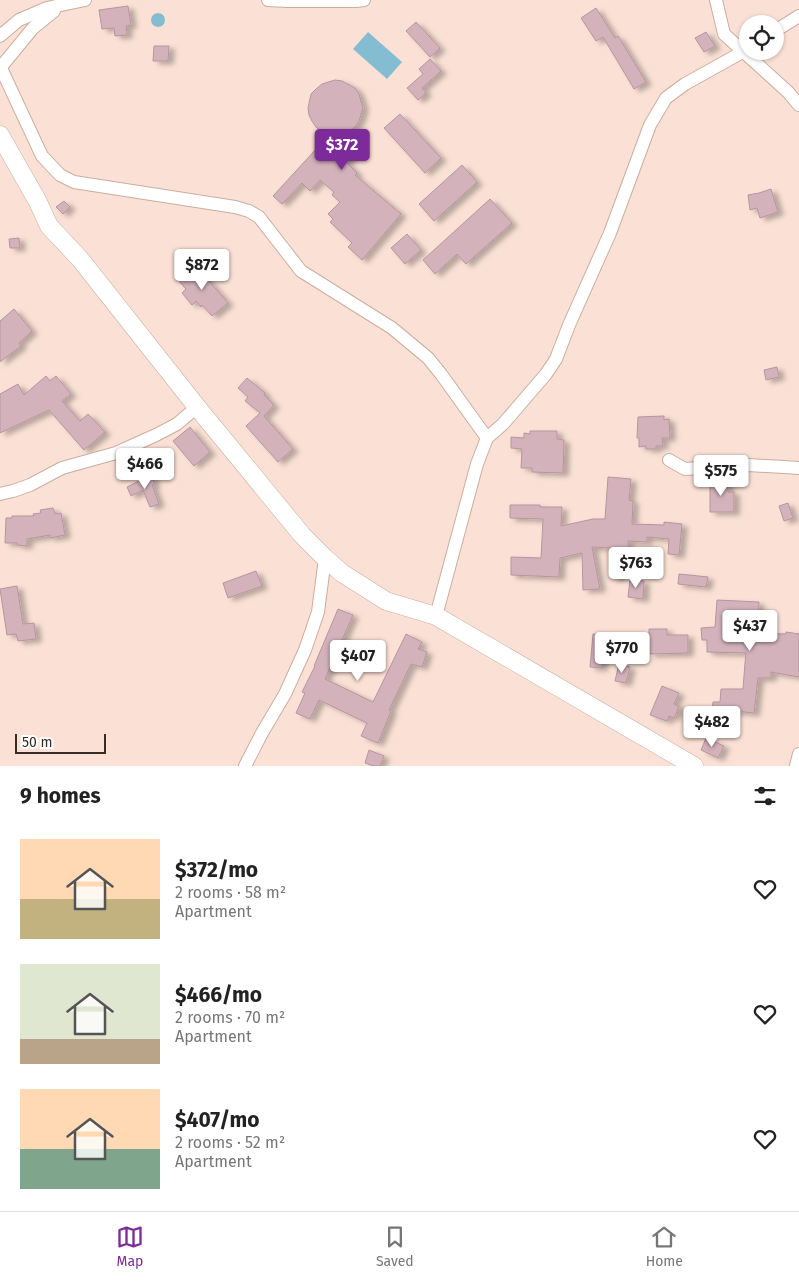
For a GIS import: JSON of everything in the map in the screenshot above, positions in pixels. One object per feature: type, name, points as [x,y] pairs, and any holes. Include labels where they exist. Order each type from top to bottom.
[{"type":"street","points":[[0,36],[20,20],[48,8],[85,0]]},
{"type":"street","points":[[268,0],[287,2],[356,2],[364,0]]},
{"type":"street","points":[[716,0],[724,34],[739,45]]},
{"type":"street","points":[[64,4],[33,28],[0,66],[42,156],[60,175],[74,182],[236,207],[249,211],[259,217],[301,271],[392,328],[428,358],[487,438]]},
{"type":"street","points":[[784,25],[799,16]]},
{"type":"street","points":[[436,616],[487,438],[503,424],[546,374],[556,359],[610,233],[650,126],[666,98],[685,84],[739,53]]},
{"type":"street","points":[[755,60],[799,105]]},
{"type":"street","points":[[0,135],[38,202],[49,226],[80,259],[197,407],[302,535],[325,558],[342,573],[386,601],[436,616],[694,766]]},
{"type":"street","points":[[0,494],[30,485],[62,468],[116,453],[156,436],[177,424],[197,407]]},
{"type":"street","points":[[669,460],[685,469],[748,466],[799,468]]},
{"type":"street","points":[[245,766],[285,694],[305,650],[318,612],[325,558]]},
{"type":"street","points":[[796,766],[799,754]]},
{"type":"water","points":[[158,13],[163,15],[165,20],[163,25],[158,27],[153,25],[151,20],[153,15]]},
{"type":"water","points":[[368,32],[402,62],[387,79],[353,49]]},
{"type":"building","points":[[128,6],[131,25],[126,26],[127,35],[115,36],[114,28],[102,29],[99,10]]},
{"type":"building","points":[[596,8],[615,38],[618,36],[646,82],[634,89],[603,37],[596,41],[581,18]]},
{"type":"building","points":[[416,22],[440,48],[430,57],[406,31]]},
{"type":"building","points":[[706,32],[715,46],[704,52],[695,38]]},
{"type":"building","points":[[154,46],[169,46],[168,61],[153,61]]},
{"type":"building","points":[[430,59],[441,71],[422,88],[426,93],[418,100],[407,88],[423,74],[419,69]]},
{"type":"building","points":[[335,80],[342,81],[355,88],[363,108],[355,127],[333,138],[352,156],[346,162],[357,173],[355,175],[401,214],[362,260],[348,247],[352,243],[330,222],[333,219],[328,214],[340,202],[332,195],[334,192],[320,180],[310,191],[302,183],[282,204],[273,196],[328,136],[316,127],[309,115],[308,108],[311,94],[322,84]]},
{"type":"building","points":[[400,114],[441,158],[425,173],[384,128]]},
{"type":"building","points":[[462,165],[477,182],[434,221],[419,204]]},
{"type":"building","points":[[771,189],[778,212],[760,218],[757,208],[750,210],[748,195]]},
{"type":"building","points":[[490,199],[512,223],[466,264],[457,254],[435,274],[423,260]]},
{"type":"building","points":[[64,201],[70,207],[63,214],[56,207]]},
{"type":"building","points":[[407,234],[421,250],[405,264],[391,248]]},
{"type":"building","points":[[19,238],[20,248],[10,248],[9,239]]},
{"type":"building","points":[[195,265],[228,303],[212,316],[196,301],[192,305],[182,293],[186,289],[178,280]]},
{"type":"building","points":[[14,309],[32,331],[19,343],[21,346],[0,362],[0,321]]},
{"type":"building","points":[[777,367],[779,377],[766,380],[764,370]]},
{"type":"building","points":[[46,376],[50,381],[56,376],[71,394],[62,401],[80,421],[88,414],[105,432],[84,450],[49,410],[0,433],[0,394],[18,384],[24,395]]},
{"type":"building","points":[[247,378],[265,393],[264,395],[274,405],[264,416],[293,449],[278,462],[246,426],[260,413],[245,401],[248,397],[238,388]]},
{"type":"building","points":[[664,416],[664,420],[669,419],[670,438],[662,438],[663,446],[656,446],[656,449],[646,449],[646,446],[639,447],[639,438],[637,438],[638,417]]},
{"type":"building","points":[[190,427],[210,452],[194,466],[173,441]]},
{"type":"building","points":[[530,431],[557,431],[557,439],[564,440],[563,473],[532,472],[532,468],[521,468],[522,449],[511,448],[511,437],[524,438],[524,433],[530,434]]},
{"type":"building","points":[[151,475],[155,484],[152,485],[159,504],[150,507],[143,490],[131,496],[127,487]]},
{"type":"building","points":[[608,477],[631,479],[629,500],[633,501],[632,524],[664,525],[664,522],[682,524],[679,555],[668,554],[669,539],[647,537],[647,542],[628,541],[628,549],[622,549],[621,578],[612,578],[613,548],[592,547],[600,589],[583,590],[582,553],[560,558],[559,577],[511,575],[511,557],[541,558],[543,519],[510,518],[510,505],[562,507],[561,526],[593,519],[605,519]]},
{"type":"building","points":[[728,479],[728,492],[734,492],[734,512],[710,512],[710,480]]},
{"type":"building","points":[[788,503],[793,518],[784,521],[779,506]]},
{"type":"building","points":[[53,508],[55,514],[61,513],[65,535],[50,538],[50,535],[27,539],[27,546],[17,545],[17,543],[5,543],[6,518],[12,518],[12,516],[34,516],[33,514],[41,513],[40,510]]},
{"type":"building","points":[[256,571],[262,586],[228,598],[223,583]]},
{"type":"building","points":[[679,574],[708,577],[706,587],[678,584]]},
{"type":"building","points":[[630,580],[644,581],[643,599],[628,597]]},
{"type":"building","points":[[17,586],[23,624],[34,623],[36,639],[18,641],[16,634],[7,635],[0,589]]},
{"type":"building","points":[[717,600],[759,602],[757,633],[786,634],[786,632],[799,634],[799,677],[771,672],[771,678],[758,678],[754,713],[712,711],[713,702],[720,702],[721,689],[743,689],[746,653],[707,652],[707,640],[702,640],[701,628],[715,627]]},
{"type":"building","points":[[338,609],[353,615],[325,679],[373,702],[406,634],[422,642],[418,649],[427,652],[422,667],[411,664],[389,710],[391,711],[378,743],[361,736],[367,723],[319,700],[310,719],[296,713],[305,693],[302,692],[315,666]]},
{"type":"building","points":[[649,629],[667,629],[667,635],[688,635],[688,653],[649,654]]},
{"type":"building","points":[[593,634],[604,635],[602,668],[590,667]]},
{"type":"building","points":[[619,664],[630,667],[626,683],[615,681]]},
{"type":"building","points":[[662,686],[679,693],[674,704],[679,707],[674,718],[669,716],[667,721],[650,715]]},
{"type":"building","points":[[706,738],[724,746],[718,758],[701,750]]},
{"type":"building","points":[[369,750],[384,756],[380,766],[365,763]]}]
